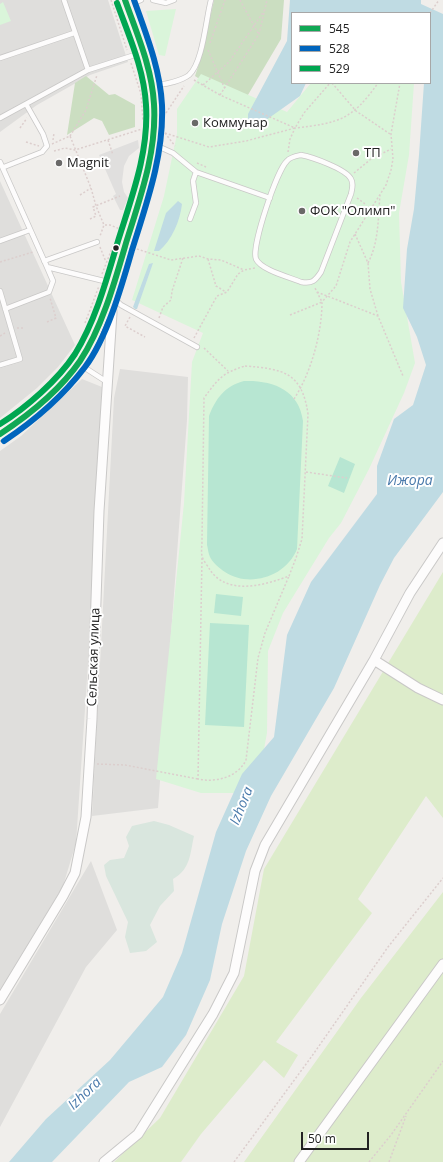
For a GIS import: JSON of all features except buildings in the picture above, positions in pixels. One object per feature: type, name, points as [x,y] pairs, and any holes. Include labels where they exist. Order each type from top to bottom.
[{"type":"main road","points":[[0,434],[46,396],[78,363],[87,349],[112,289],[145,179],[152,143],[155,106],[152,86],[143,52],[126,3]]},
{"type":"street","name":"Сельская улица","points":[[0,1000],[63,896],[75,873],[86,817],[99,511],[112,313],[112,289]]},
{"type":"street","points":[[104,1162],[138,1134],[213,1014],[234,973],[255,870],[265,845],[374,660],[410,594],[443,543]]},
{"type":"street","points":[[374,660],[418,688],[443,700]]},
{"type":"street","points":[[298,1162],[443,964]]},
{"type":"lane","points":[[64,0],[74,33],[88,70]]},
{"type":"lane","points":[[126,3],[141,0]]},
{"type":"lane","points":[[153,0],[166,3],[174,0]]},
{"type":"lane","points":[[152,86],[182,79],[190,74],[197,60],[211,0]]},
{"type":"lane","points":[[0,58],[74,33]]},
{"type":"lane","points":[[0,118],[88,70],[143,52]]},
{"type":"lane","points":[[4,166],[42,152],[49,145],[34,115],[26,104]]},
{"type":"lane","points":[[152,143],[173,153],[196,172],[270,198]]},
{"type":"lane","points":[[300,155],[306,156],[340,169],[349,176],[353,185],[351,194],[321,272],[312,282],[301,282],[262,266],[256,259],[256,246],[270,198],[287,160],[300,155]]},
{"type":"lane","points":[[0,162],[4,166],[53,281],[49,292],[5,309]]},
{"type":"lane","points":[[190,219],[196,203],[193,181],[196,172]]},
{"type":"lane","points":[[0,241],[30,230]]},
{"type":"lane","points":[[44,261],[98,244]]},
{"type":"lane","points":[[47,267],[100,280],[112,289],[121,305],[197,347]]},
{"type":"lane","points":[[0,291],[20,359],[0,365]]},
{"type":"lane","points":[[78,363],[107,382]]},
{"type":"path","points":[[54,151],[65,148],[75,150],[142,131],[140,94],[130,56],[111,0]]},
{"type":"path","points":[[224,89],[208,50],[225,0]]},
{"type":"path","points":[[240,0],[253,26],[259,34]]},
{"type":"path","points":[[220,95],[259,34],[267,0]]},
{"type":"path","points":[[431,12],[439,0]]},
{"type":"path","points":[[203,85],[229,62],[264,10]]},
{"type":"path","points":[[26,142],[49,145],[70,136],[86,110],[96,77],[106,64]]},
{"type":"path","points":[[182,79],[193,79],[220,95],[295,128]]},
{"type":"path","points":[[166,113],[184,87],[193,79]]},
{"type":"path","points":[[287,160],[290,139],[295,128],[308,108],[330,84]]},
{"type":"path","points":[[332,84],[356,111],[390,134]]},
{"type":"path","points":[[178,150],[165,133],[209,147],[246,141],[295,128],[332,123],[356,111],[377,84]]},
{"type":"path","points":[[290,316],[322,302],[336,286],[345,254],[355,233],[386,185],[392,170],[390,134],[400,84]]},
{"type":"path","points":[[20,128],[25,120],[34,115]]},
{"type":"path","points":[[49,145],[54,133]]},
{"type":"path","points":[[70,136],[92,188],[96,206],[104,225],[98,244],[106,262]]},
{"type":"path","points":[[108,140],[113,155]]},
{"type":"path","points":[[349,176],[371,160],[392,149]]},
{"type":"path","points":[[196,163],[209,169]]},
{"type":"path","points":[[80,195],[92,188]]},
{"type":"path","points":[[351,194],[364,203],[368,211]]},
{"type":"path","points":[[368,263],[374,251],[377,239],[380,195]]},
{"type":"path","points":[[96,216],[93,208],[120,196]]},
{"type":"path","points":[[90,219],[100,216]]},
{"type":"path","points":[[104,225],[110,225],[120,229],[122,225]]},
{"type":"path","points":[[355,233],[368,263],[370,289],[378,316],[403,376]]},
{"type":"path","points":[[83,329],[114,242]]},
{"type":"path","points":[[136,249],[171,260],[199,256],[208,260],[221,260],[244,270]]},
{"type":"path","points":[[0,262],[39,250]]},
{"type":"path","points":[[157,322],[163,307],[171,300],[172,291],[183,258]]},
{"type":"path","points":[[208,260],[216,286],[227,292]]},
{"type":"path","points":[[193,340],[217,296],[227,292],[238,274],[244,270],[262,266]]},
{"type":"path","points":[[294,399],[302,388],[308,374],[322,322],[322,302],[312,282]]},
{"type":"path","points":[[47,322],[56,318],[49,292]]},
{"type":"path","points":[[317,292],[378,316]]},
{"type":"path","points":[[132,314],[125,326],[145,337]]},
{"type":"path","points":[[89,764],[125,765],[198,779],[218,780],[242,768],[246,760],[258,658],[265,633],[289,576],[302,538],[308,414],[306,398],[302,388],[297,381],[282,371],[245,366],[228,371],[216,382],[204,398],[198,779]]},
{"type":"path","points":[[306,472],[347,478]]},
{"type":"path","points":[[202,558],[212,572],[227,583],[246,587],[270,583],[289,576]]},
{"type":"path","points":[[234,1162],[312,1056],[388,947],[443,878]]},
{"type":"path","points":[[369,1162],[407,1113],[443,1061]]},
{"type":"path","points":[[389,1162],[407,1113]]},
{"type":"shaded area","points":[[0,0],[108,0],[128,62],[90,75],[37,105],[0,132]]},
{"type":"shaded area","points":[[138,140],[139,148],[129,156],[124,166],[122,182],[124,192],[128,198],[123,210],[120,210],[113,196],[116,194],[99,155]]},
{"type":"shaded area","points":[[0,181],[75,345],[58,367],[37,388],[0,418]]},
{"type":"shaded area","points":[[120,369],[188,377],[187,420],[158,808],[92,816],[114,398]]},
{"type":"shaded area","points":[[82,379],[102,387],[90,634],[76,843],[63,886],[0,991],[0,451],[21,436]]},
{"type":"shaded area","points":[[154,821],[169,825],[194,836],[189,860],[179,875],[173,879],[174,891],[160,906],[150,925],[157,942],[146,951],[130,953],[125,937],[128,922],[106,876],[104,865],[110,860],[124,858],[129,846],[126,837],[132,826]]},
{"type":"shaded area","points":[[91,861],[117,930],[86,967],[0,1127],[0,1014]]},
{"type":"green space","points":[[214,0],[284,0],[281,39],[245,100],[210,86],[195,76],[201,58]]},
{"type":"green space","points":[[3,2],[11,21],[0,25],[0,4]]},
{"type":"green space","points":[[176,9],[165,56],[159,55],[146,11]]},
{"type":"green space","points":[[201,74],[287,112],[310,84],[414,84],[409,155],[399,213],[401,282],[415,363],[404,393],[369,469],[341,523],[329,538],[283,613],[268,651],[267,733],[256,793],[201,793],[156,779],[184,503],[192,362],[203,333],[132,300],[164,196],[177,134],[177,109]]},
{"type":"green space","points":[[86,76],[109,95],[115,94],[135,105],[135,127],[109,135],[102,121],[94,118],[67,135],[75,83]]},
{"type":"green space","points":[[244,381],[265,382],[283,389],[290,394],[301,410],[303,421],[297,549],[292,559],[276,573],[255,579],[235,577],[225,572],[211,559],[207,545],[209,416],[218,398],[226,390],[237,383]]},
{"type":"green space","points":[[340,457],[355,464],[344,493],[328,486]]},
{"type":"green space","points":[[443,572],[443,818],[426,796],[358,899],[372,913],[276,1042],[298,1055],[284,1078],[264,1060],[201,1134],[181,1162],[114,1162],[160,1118],[244,976],[264,869]]},
{"type":"green space","points":[[216,594],[243,597],[241,616],[214,613]]},
{"type":"green space","points":[[210,623],[249,625],[244,727],[205,725]]},
{"type":"green space","points":[[443,892],[443,1162],[244,1162],[361,998]]},
{"type":"water","name":"Ижора","points":[[290,0],[421,0],[421,4],[443,14],[443,492],[394,558],[380,585],[334,688],[271,796],[246,851],[222,924],[210,980],[186,1035],[162,1067],[129,1082],[52,1162],[9,1162],[46,1119],[110,1060],[163,997],[182,953],[216,832],[242,774],[274,737],[287,635],[311,582],[377,494],[377,466],[394,419],[413,405],[426,365],[417,337],[403,308],[407,249],[414,209],[424,84],[431,84],[431,12],[291,12],[291,84],[306,84],[300,96],[259,125],[253,126],[248,119],[248,114],[287,41]]},
{"type":"water","points":[[178,201],[182,204],[175,230],[164,247],[159,251],[154,251],[166,213]]},
{"type":"water","points":[[153,263],[137,309],[135,309],[133,307],[149,264]]},
{"type":"transit line","name":"545","points":[[0,434],[22,419],[54,392],[72,372],[88,348],[107,304],[142,192],[153,140],[153,91],[147,64],[125,0]]},
{"type":"transit line","name":"528","points":[[4,441],[58,398],[85,367],[93,355],[113,311],[149,196],[160,142],[162,124],[161,91],[148,38],[134,0]]},
{"type":"transit line","name":"529","points":[[0,424],[41,393],[60,374],[75,354],[95,313],[134,191],[145,140],[145,92],[131,40],[117,3]]},
{"type":"place","name":"Коммунар","points":[[195,123]]},
{"type":"place","name":"ТП","points":[[356,153]]},
{"type":"place","name":"Magnit","points":[[59,163]]},
{"type":"place","name":"ФОК \"Олимп\"","points":[[302,211]]},
{"type":"water label","name":"Izhora","points":[[242,806]]},
{"type":"water label","name":"Izhora","points":[[85,1094]]}]
